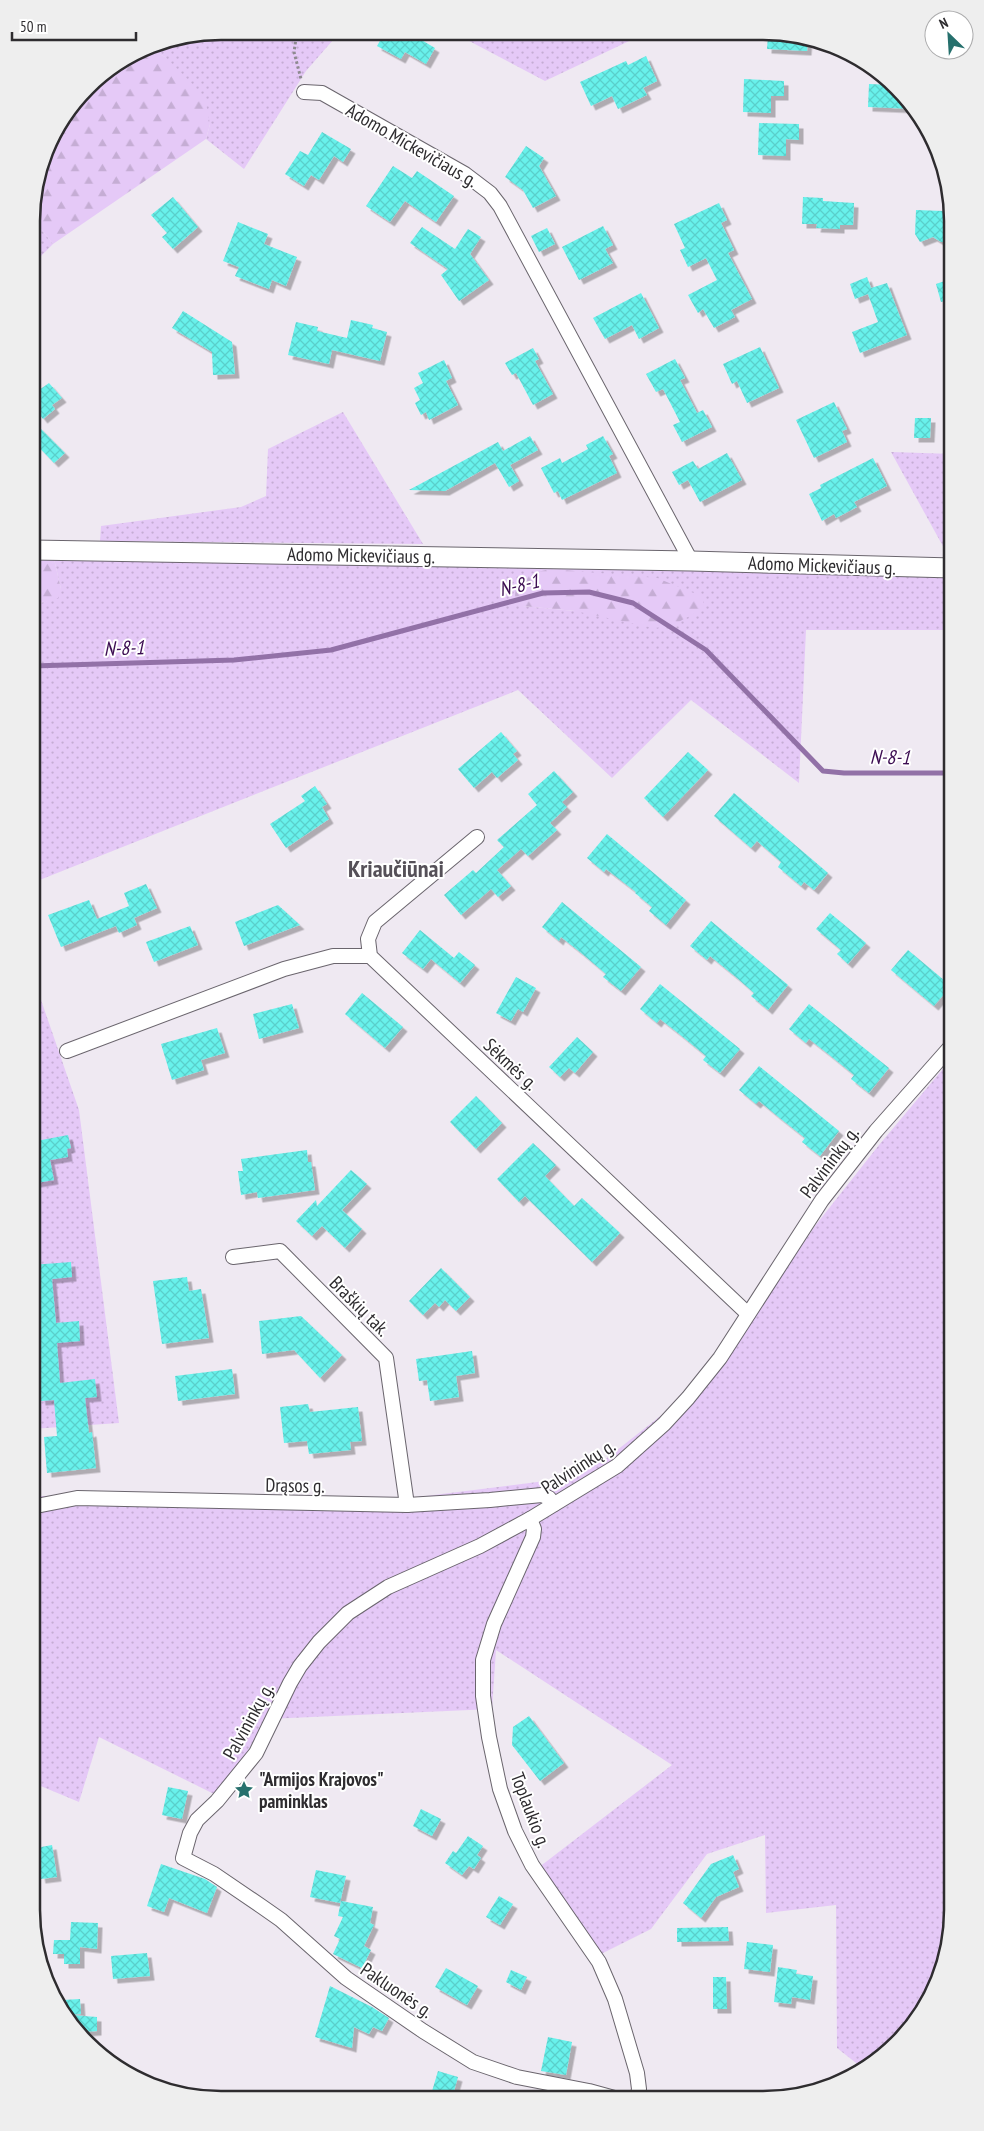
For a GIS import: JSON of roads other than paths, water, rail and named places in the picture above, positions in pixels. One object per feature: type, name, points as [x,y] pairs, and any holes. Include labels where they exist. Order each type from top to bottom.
[{"type":"main road","name":"Adomo Mickevičiaus g.","points":[[40,550],[690,561],[944,568]]},
{"type":"street","name":"Adomo Mickevičiaus g.","points":[[304,92],[322,93],[464,174],[490,193],[500,206],[690,561]]},
{"type":"street","points":[[67,1051],[284,969],[333,956],[370,956],[368,939],[375,922],[477,837]]},
{"type":"street","name":"Sėkmės g.","points":[[370,956],[748,1314]]},
{"type":"street","name":"Palvininkų g.","points":[[183,1858],[190,1833],[198,1820],[217,1801],[256,1753],[300,1666],[319,1642],[348,1613],[388,1587],[480,1546],[530,1519],[617,1466],[664,1424],[720,1358],[822,1200],[876,1131],[944,1053]]},
{"type":"street","name":"Braškių tak.","points":[[233,1257],[280,1251],[386,1358],[407,1505]]},
{"type":"street","name":"Drąsos g.","points":[[40,1505],[77,1498],[407,1505],[542,1495],[549,1498],[554,1504]]},
{"type":"street","name":"Toplaukio g.","points":[[530,1519],[534,1529],[533,1537],[494,1624],[483,1660],[483,1696],[489,1737],[500,1789],[515,1830],[532,1865],[599,1962],[615,1999],[637,2073],[638,2091]]},
{"type":"street","name":"Pakluonės g.","points":[[183,1858],[214,1874],[247,1896],[280,1920],[346,1978],[423,2031],[473,2062],[517,2077],[589,2091]]},
{"type":"waterway","name":"N-8-1","points":[[40,666],[234,660],[331,650],[543,593],[589,592],[633,603],[706,650],[823,771],[844,773],[944,773]]},
{"type":"place","name":"\"Armijos Krajovos\" paminklas","points":[[244,1790]]},
{"type":"district","name":"Kriaučiūnai","points":[[396,869]]}]
